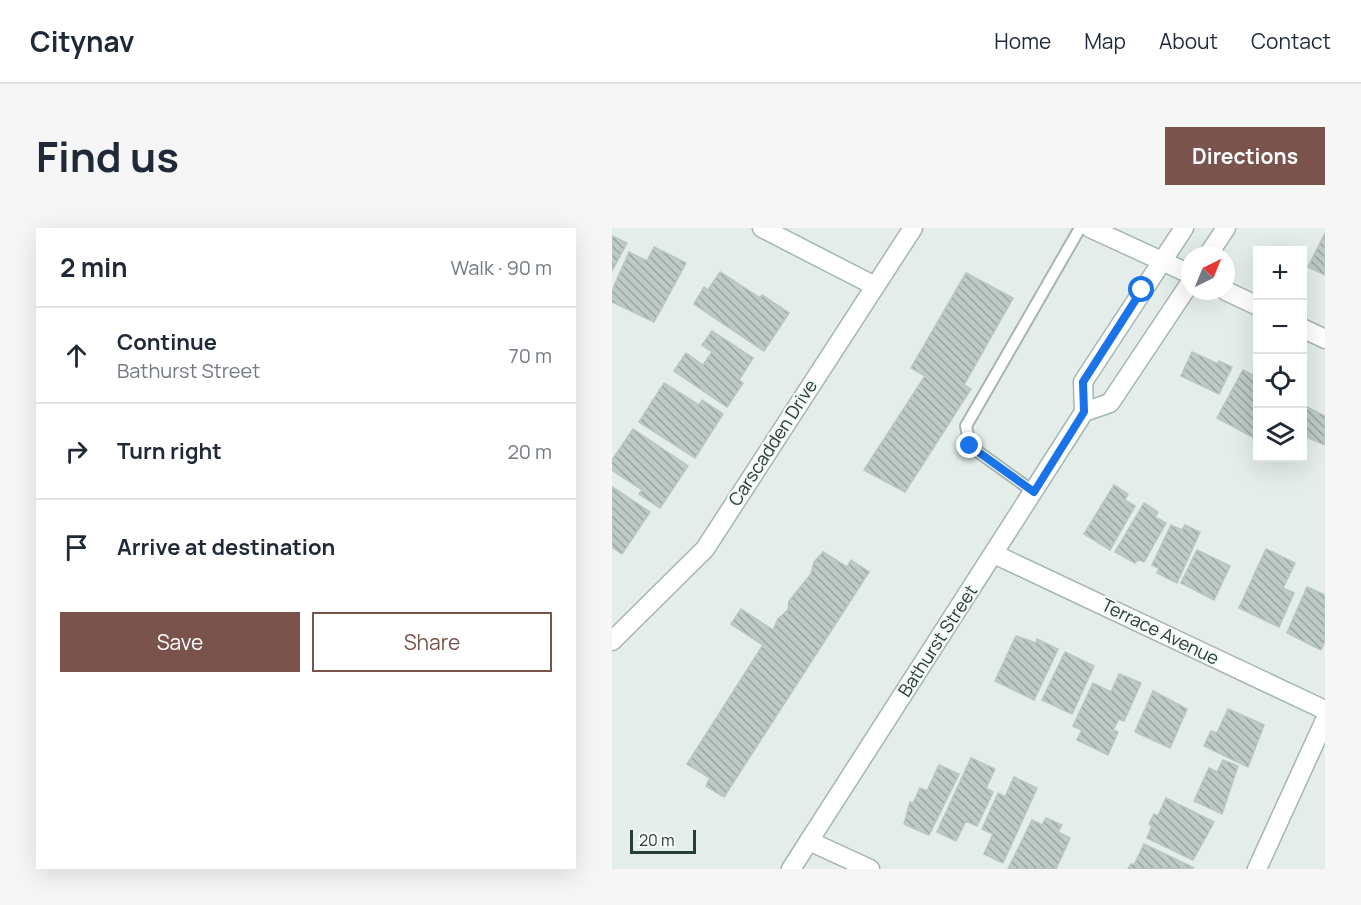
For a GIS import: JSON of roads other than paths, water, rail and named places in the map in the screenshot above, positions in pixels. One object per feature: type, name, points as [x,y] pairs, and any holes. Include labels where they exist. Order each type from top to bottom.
[{"type":"street","points":[[762,228],[873,285]]},
{"type":"street","name":"Carscadden Drive","points":[[616,630],[705,549],[873,285],[913,228]]},
{"type":"street","points":[[1090,228],[1181,270]]},
{"type":"street","points":[[1181,296],[1110,403],[1084,412],[1083,382],[1184,228]]},
{"type":"street","points":[[1214,246],[1226,228]]},
{"type":"street","points":[[1235,295],[1253,304]]},
{"type":"street","points":[[1307,330],[1325,339]]},
{"type":"street","name":"Bathurst Street","points":[[791,869],[1084,412]]},
{"type":"street","name":"Terrace Avenue","points":[[994,554],[1325,710]]},
{"type":"street","points":[[1257,869],[1325,720]]},
{"type":"street","points":[[809,841],[870,869]]},
{"type":"lane","points":[[1034,492],[970,446],[966,426],[1080,228]]}]
